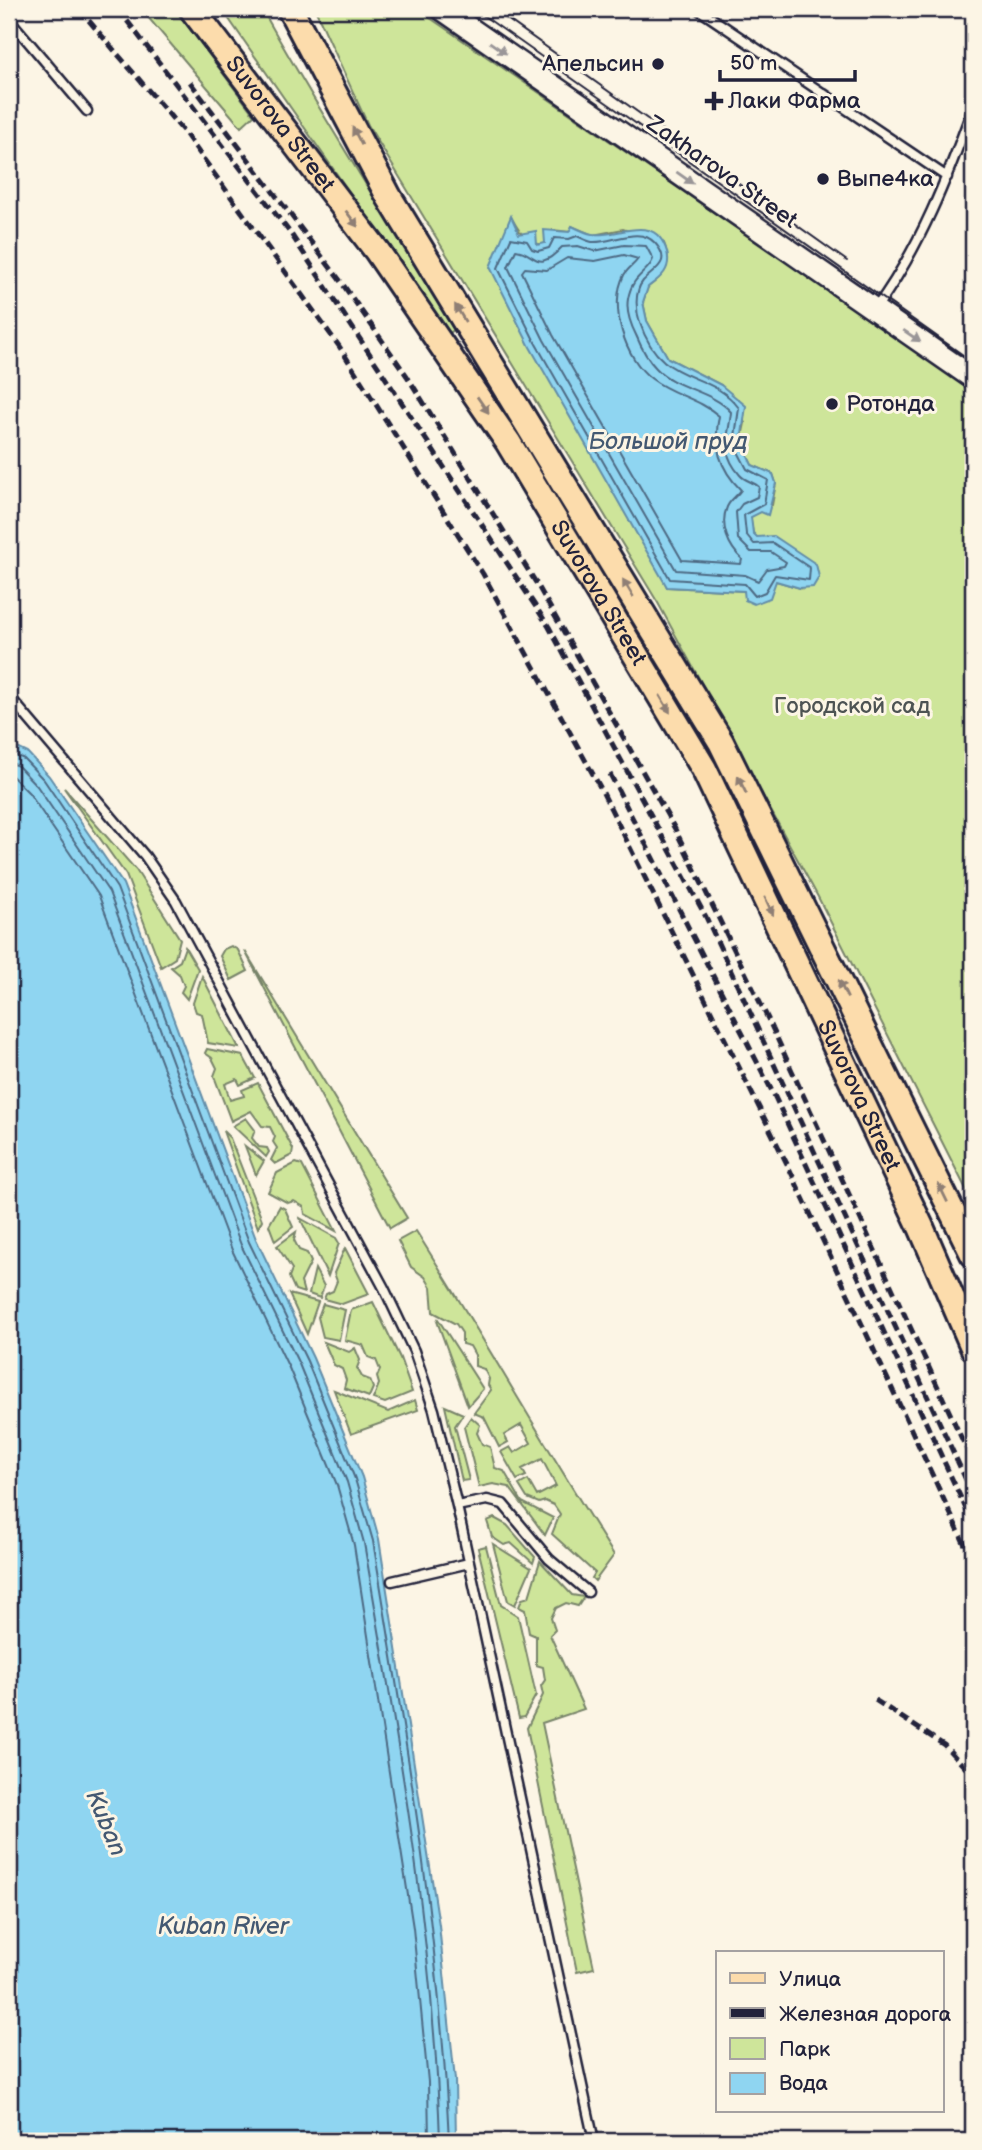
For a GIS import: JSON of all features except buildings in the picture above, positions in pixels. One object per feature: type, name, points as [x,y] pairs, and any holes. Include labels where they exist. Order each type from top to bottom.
[{"type":"main road","name":"Suvorova Street","points":[[192,9],[377,251],[508,442],[704,769],[921,1227],[973,1347]]},
{"type":"main road","name":"Suvorova Street","points":[[290,9],[389,197],[721,742],[973,1254]]},
{"type":"main road","name":"Suvorova Street","points":[[921,1227],[973,1325]]},
{"type":"street","name":"Zakharova Street","points":[[442,9],[973,378]]},
{"type":"lane","points":[[698,9],[947,177]]},
{"type":"lane","points":[[9,19],[87,111]]},
{"type":"lane","points":[[874,310],[898,275],[947,177],[973,107]]},
{"type":"lane","points":[[9,696],[145,856],[183,912],[384,1287],[414,1351],[434,1410],[457,1506],[594,2141]]},
{"type":"lane","points":[[9,706],[23,712]]},
{"type":"lane","points":[[457,1506],[486,1500],[503,1504],[549,1559],[588,1592]]},
{"type":"lane","points":[[393,1581],[469,1563]]},
{"type":"green space","points":[[141,9],[175,9],[254,115],[241,127]]},
{"type":"green space","points":[[222,9],[262,9],[308,90],[454,330],[448,334]]},
{"type":"green space","name":"Городской сад","points":[[315,9],[417,9],[973,390],[973,1203],[818,897],[658,603],[368,125]],"holes":[[[511,217],[524,236],[538,244],[545,244],[553,230],[570,232],[572,226],[593,235],[623,229],[664,243],[667,263],[663,273],[648,287],[643,302],[647,321],[668,358],[721,385],[745,423],[741,442],[752,465],[773,474],[776,483],[772,505],[750,517],[753,533],[800,588],[776,581],[744,591],[667,587]]]},
{"type":"green space","points":[[64,788],[136,870],[180,939],[175,958],[161,967],[126,875]]},
{"type":"green space","points":[[231,946],[238,950],[248,971],[231,980],[220,956],[224,949]]},
{"type":"green space","points":[[185,947],[198,969],[187,999],[181,992],[184,986],[180,975],[171,967],[180,961]]},
{"type":"green space","points":[[245,951],[407,1218],[390,1228]]},
{"type":"green space","points":[[202,976],[239,1048],[208,1043],[202,1014],[196,1012],[193,1003]]},
{"type":"green space","points":[[207,1049],[243,1056],[255,1078],[240,1085],[237,1079],[225,1084],[230,1100],[244,1096],[242,1090],[258,1083],[293,1149],[292,1155],[275,1164],[271,1160],[277,1148],[273,1142],[275,1137],[270,1127],[262,1126],[251,1111],[231,1121],[214,1076],[217,1068],[212,1058],[205,1053]]},
{"type":"green space","points":[[246,1118],[255,1130],[252,1138],[259,1147],[267,1148],[269,1152],[266,1157],[233,1126]]},
{"type":"green space","points":[[223,1131],[230,1138],[262,1220],[258,1228]]},
{"type":"green space","points":[[245,1146],[264,1161],[256,1175]]},
{"type":"green space","points":[[296,1163],[302,1165],[336,1231],[305,1214],[304,1207],[294,1201],[288,1203],[268,1192],[277,1173]]},
{"type":"green space","points":[[280,1206],[285,1209],[293,1227],[275,1241],[269,1225]]},
{"type":"green space","points":[[300,1218],[336,1238],[339,1243],[328,1276]]},
{"type":"green space","points":[[416,1231],[614,1555],[595,1581],[592,1578],[595,1573],[552,1534],[560,1514],[554,1505],[527,1498],[519,1485],[528,1480],[537,1496],[556,1486],[542,1459],[522,1469],[526,1476],[517,1480],[501,1452],[510,1447],[514,1453],[531,1443],[521,1425],[504,1435],[508,1442],[499,1447],[484,1417],[474,1413],[491,1390],[489,1379],[484,1369],[475,1366],[475,1355],[470,1346],[462,1344],[462,1333],[456,1324],[433,1312],[431,1287],[425,1277],[411,1267],[398,1241]]},
{"type":"green space","points":[[296,1232],[294,1240],[299,1250],[307,1253],[311,1262],[301,1282],[304,1293],[295,1290],[289,1277],[292,1269],[277,1246]]},
{"type":"green space","points":[[345,1248],[369,1294],[342,1304],[324,1299],[326,1294],[333,1291],[337,1281],[334,1273]]},
{"type":"green space","points":[[315,1269],[324,1286],[320,1298],[309,1294]]},
{"type":"green space","points":[[289,1294],[318,1302],[307,1334]]},
{"type":"green space","points":[[373,1302],[400,1358],[412,1392],[385,1403],[373,1399],[379,1384],[377,1377],[380,1370],[376,1360],[368,1357],[363,1345],[345,1340],[351,1310]]},
{"type":"green space","points":[[323,1304],[345,1310],[339,1340],[323,1337],[318,1317]]},
{"type":"green space","points":[[438,1319],[483,1389],[468,1406],[437,1321]]},
{"type":"green space","points":[[324,1342],[349,1352],[355,1348],[360,1360],[357,1368],[362,1377],[370,1380],[373,1388],[369,1397],[344,1388],[346,1380],[342,1369],[334,1365]]},
{"type":"green space","points":[[334,1390],[388,1412],[415,1400],[418,1410],[351,1434]]},
{"type":"green space","points":[[445,1406],[463,1414],[455,1426],[469,1480],[462,1481]]},
{"type":"green space","points":[[471,1417],[480,1425],[477,1433],[482,1444],[490,1447],[495,1468],[504,1471],[522,1502],[553,1518],[545,1535],[509,1487],[493,1484],[479,1487],[464,1427]]},
{"type":"green space","points":[[494,1518],[507,1525],[535,1557],[533,1563],[511,1543],[504,1545],[492,1537],[487,1521]]},
{"type":"green space","points":[[493,1544],[531,1568],[515,1605],[508,1601]]},
{"type":"green space","points":[[486,1546],[501,1605],[518,1616],[536,1695],[524,1717],[519,1718],[478,1548]]},
{"type":"green space","points":[[540,1561],[572,1595],[584,1597],[578,1606],[566,1603],[556,1608],[551,1618],[555,1630],[550,1635],[584,1709],[542,1723],[594,1968],[577,1972],[527,1728],[543,1695],[541,1686],[545,1680],[543,1667],[536,1665],[536,1636],[529,1633],[525,1610],[519,1607],[522,1599],[529,1597]]},
{"type":"water","name":"Большой пруд","points":[[511,216],[519,234],[536,231],[537,245],[545,243],[544,230],[569,232],[572,226],[592,234],[645,229],[654,232],[661,240],[667,252],[668,264],[661,277],[648,287],[643,302],[647,321],[668,358],[721,385],[746,406],[741,442],[752,465],[773,474],[776,483],[768,515],[761,512],[751,517],[753,533],[757,537],[774,536],[816,564],[819,577],[813,587],[800,588],[776,581],[770,598],[754,604],[745,600],[744,591],[667,587],[530,347],[490,267]]},
{"type":"water","name":"Kuban River","points":[[9,744],[28,753],[49,776],[123,884],[256,1239],[313,1358],[362,1477],[379,1539],[439,1925],[455,2080],[456,2141],[9,2141]]},
{"type":"tram line","points":[[474,9],[973,362]]},
{"type":"tram line","points":[[493,9],[847,261]]},
{"type":"railway","points":[[79,9],[184,132],[339,346],[483,574],[600,787],[790,1170],[973,1562]]},
{"type":"railway","points":[[118,9],[291,234],[549,627],[706,917],[973,1495]]},
{"type":"railway","points":[[190,82],[339,279],[407,376],[538,586],[675,829],[770,1023],[973,1463]]},
{"type":"railway","points":[[610,774],[774,1095],[973,1524]]},
{"type":"railway","points":[[875,1700],[944,1745],[973,1776]]},
{"type":"place","name":"Апельсин","points":[[658,64]]},
{"type":"place","name":"Лаки Фарма","points":[[714,101]]},
{"type":"place","name":"Выпе4ка","points":[[823,179]]},
{"type":"place","name":"Ротонда","points":[[832,404]]},
{"type":"water label","name":"Kuban","points":[[106,1823]]}]
